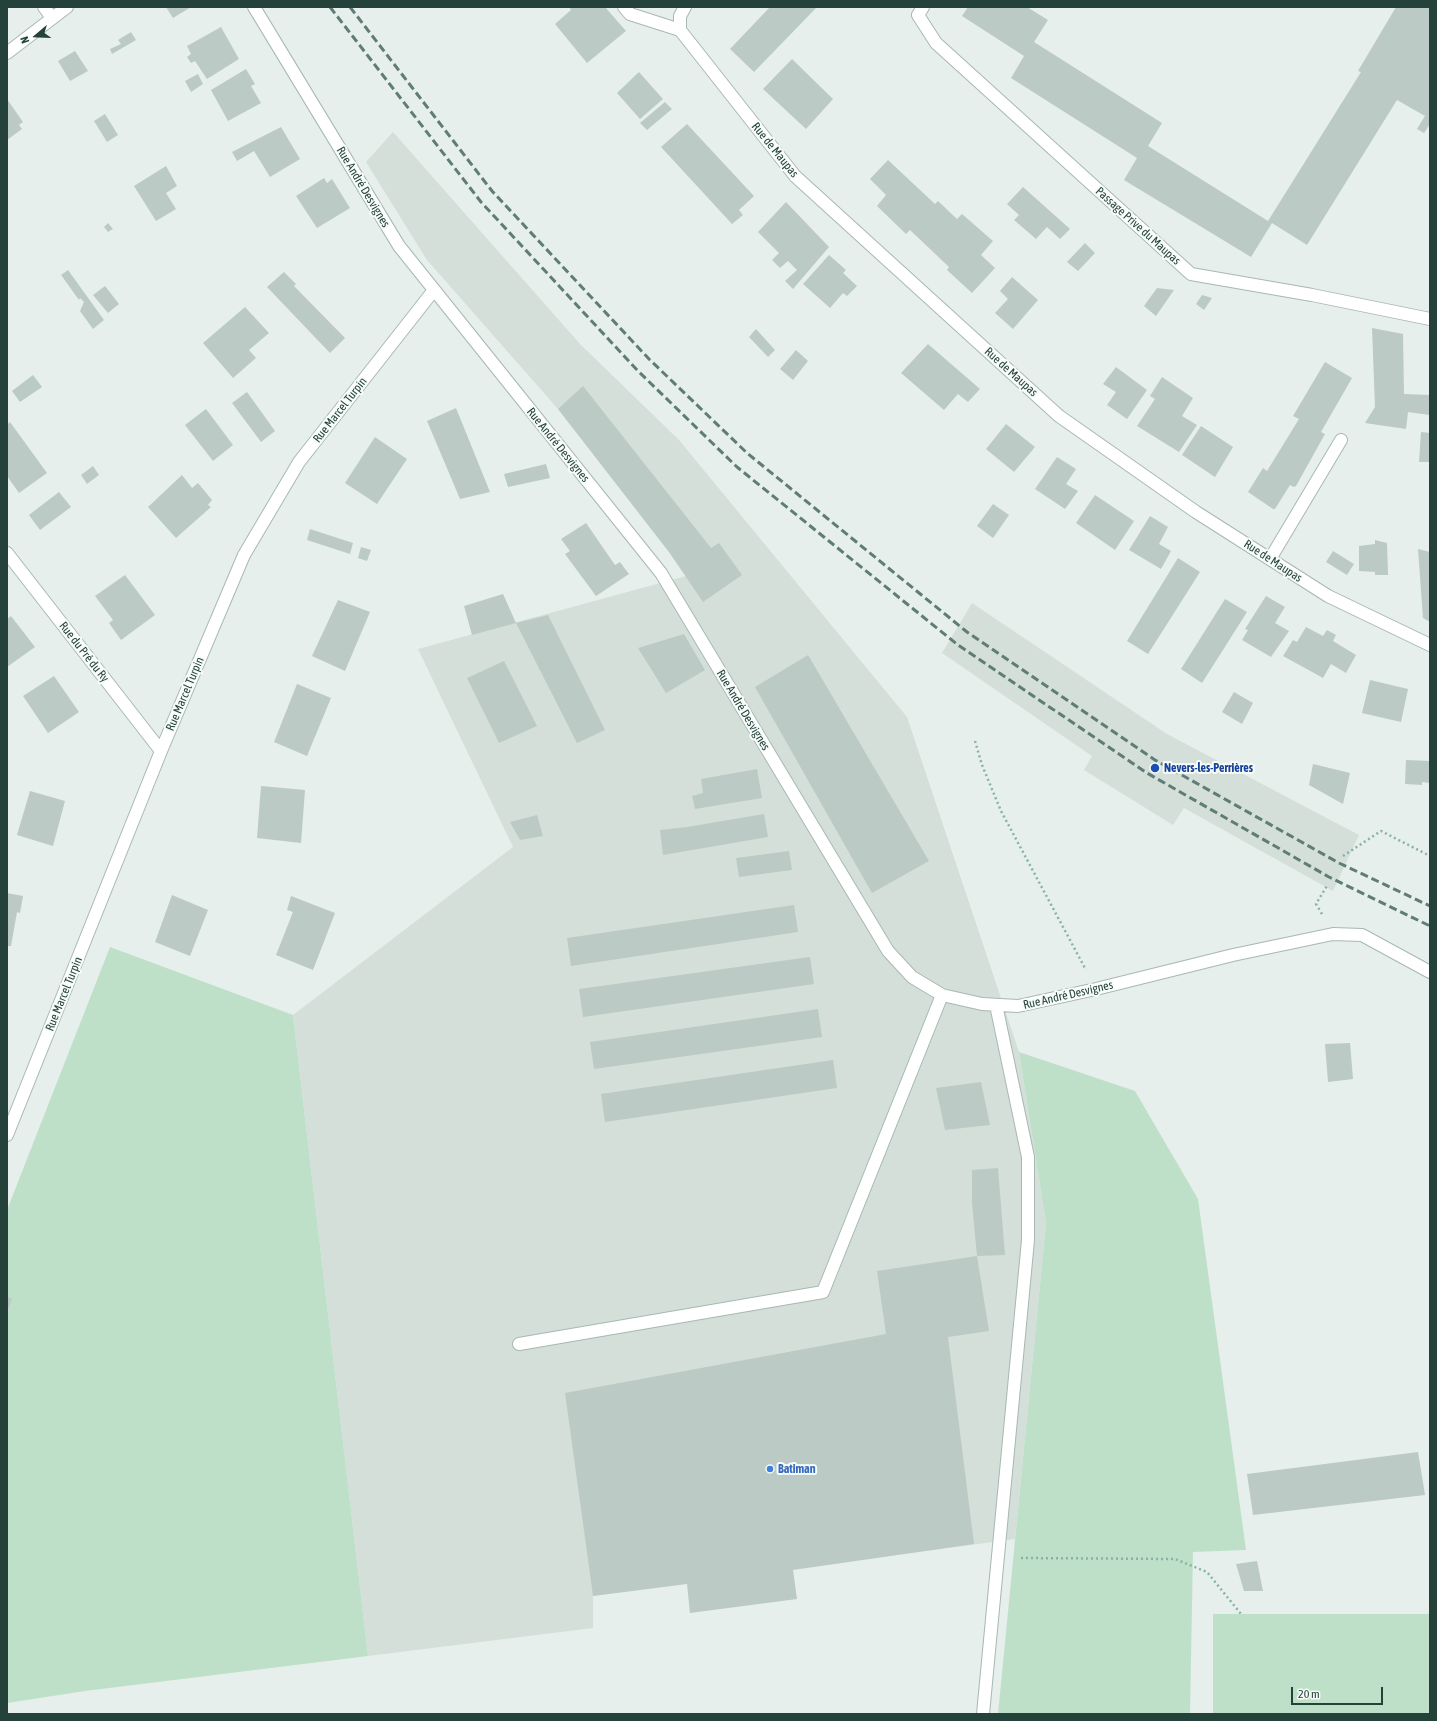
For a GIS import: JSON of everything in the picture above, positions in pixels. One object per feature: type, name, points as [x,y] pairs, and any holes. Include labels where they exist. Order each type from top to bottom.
[{"type":"street","points":[[44,7],[52,18]]},
{"type":"street","points":[[7,53],[67,7]]},
{"type":"street","name":"Rue André Desvignes","points":[[254,7],[399,246],[661,574],[888,951],[912,977],[942,994],[996,1005],[1018,1006],[1096,989],[1225,957],[1333,934],[1362,935],[1430,972]]},
{"type":"street","points":[[624,7],[630,14],[680,30],[680,16],[685,7]]},
{"type":"street","name":"Passage Prive du Maupas","points":[[923,7],[918,14],[936,43],[1192,274],[1430,318]]},
{"type":"street","name":"Rue de Maupas","points":[[680,30],[795,176],[1059,416],[1196,512],[1328,596],[1430,645]]},
{"type":"street","name":"Rue Marcel Turpin","points":[[7,1136],[161,751],[244,556],[299,462],[434,290]]},
{"type":"street","points":[[1270,559],[1341,440]]},
{"type":"street","name":"Rue du Pré du Ry","points":[[7,553],[161,751]]},
{"type":"street","points":[[519,1344],[823,1292],[942,994]]},
{"type":"street","points":[[983,1714],[1028,1240],[1028,1157],[996,1005]]},
{"type":"path","points":[[975,741],[982,765],[1001,812],[1096,989]]},
{"type":"path","points":[[1343,856],[1381,831],[1430,856]]},
{"type":"path","points":[[1316,904],[1328,884]]},
{"type":"path","points":[[998,1558],[1174,1559],[1207,1572],[1241,1614]]},
{"type":"shaded area","points":[[393,132],[580,344],[679,440],[907,717],[1019,1052],[1046,1223],[1015,1539],[593,1596],[593,1628],[368,1656],[293,1015],[513,847],[418,649],[686,576],[558,409],[427,260],[366,162]]},
{"type":"shaded area","points":[[972,603],[1167,734],[1359,835],[1333,891],[1184,808],[1173,825],[1084,770],[1092,756],[942,653]]},
{"type":"green space","points":[[110,947],[293,1015],[368,1656],[85,1691],[7,1703],[7,1210]]},
{"type":"green space","points":[[1019,1052],[1135,1091],[1198,1199],[1246,1550],[1193,1552],[1190,1714],[998,1714],[1046,1223]]},
{"type":"green space","points":[[1213,1614],[1430,1614],[1430,1714],[1213,1714]]},
{"type":"building","points":[[166,7],[191,7],[173,18]]},
{"type":"building","points":[[569,7],[605,7],[626,31],[587,63],[555,24],[571,10]]},
{"type":"building","points":[[770,7],[817,7],[754,72],[730,49]]},
{"type":"building","points":[[968,7],[1027,7],[1048,20],[1034,42],[1162,123],[1148,146],[1268,221],[1361,72],[1358,71],[1396,7],[1430,7],[1430,124],[1424,133],[1417,129],[1425,116],[1397,100],[1307,245],[1272,223],[1251,257],[1124,180],[1137,158],[1011,78],[1024,56],[962,16]]},
{"type":"building","points":[[221,27],[239,59],[207,79],[195,61],[191,63],[187,57],[191,54],[187,46]]},
{"type":"building","points":[[131,32],[136,40],[112,54],[110,49],[121,44],[118,40]]},
{"type":"building","points":[[75,51],[88,71],[70,81],[58,61]]},
{"type":"building","points":[[792,59],[833,99],[806,129],[763,89]]},
{"type":"building","points":[[246,69],[255,84],[251,86],[261,103],[228,121],[211,90]]},
{"type":"building","points":[[639,72],[663,99],[640,119],[617,93]]},
{"type":"building","points":[[198,74],[203,84],[191,92],[185,81]]},
{"type":"building","points":[[7,99],[23,122],[19,125],[22,129],[7,140]]},
{"type":"building","points":[[665,102],[672,109],[647,130],[640,123]]},
{"type":"building","points":[[105,114],[118,135],[107,142],[94,121]]},
{"type":"building","points":[[687,124],[754,196],[739,210],[743,215],[732,224],[661,147]]},
{"type":"building","points":[[281,127],[300,159],[270,177],[254,151],[237,161],[232,152]]},
{"type":"building","points":[[888,160],[935,204],[938,201],[957,219],[962,214],[993,241],[981,255],[995,268],[972,293],[947,270],[949,267],[910,230],[906,234],[877,206],[886,195],[870,179]]},
{"type":"building","points":[[166,166],[177,186],[166,193],[176,209],[156,221],[134,186]]},
{"type":"building","points":[[324,178],[327,183],[332,179],[350,208],[317,228],[296,196]]},
{"type":"building","points":[[1023,187],[1070,229],[1060,239],[1047,227],[1036,239],[1014,220],[1019,215],[1007,204]]},
{"type":"building","points":[[786,202],[829,247],[793,289],[785,281],[797,270],[788,261],[780,268],[772,260],[779,253],[758,232]]},
{"type":"building","points":[[108,223],[113,229],[108,232],[104,227]]},
{"type":"building","points":[[1085,243],[1095,253],[1078,271],[1067,262]]},
{"type":"building","points":[[829,255],[846,270],[843,273],[857,286],[847,296],[843,293],[830,308],[803,284]]},
{"type":"building","points":[[68,270],[104,320],[93,329],[80,311],[84,302],[80,298],[79,300],[61,275]]},
{"type":"building","points":[[284,272],[296,284],[294,286],[345,338],[330,353],[267,287]]},
{"type":"building","points":[[1012,277],[1038,300],[1013,329],[995,313],[1008,299],[1000,291]]},
{"type":"building","points":[[105,286],[119,304],[108,313],[93,295]]},
{"type":"building","points":[[1157,288],[1174,290],[1156,316],[1144,306]]},
{"type":"building","points":[[1202,295],[1212,298],[1204,310],[1196,304]]},
{"type":"building","points":[[245,307],[269,333],[249,350],[256,358],[233,378],[203,343]]},
{"type":"building","points":[[1372,328],[1403,334],[1404,394],[1430,395],[1430,415],[1408,412],[1406,429],[1365,423],[1375,407]]},
{"type":"building","points":[[756,329],[775,350],[768,357],[749,337]]},
{"type":"building","points":[[928,344],[980,389],[968,402],[958,394],[944,410],[901,373]]},
{"type":"building","points":[[796,350],[808,361],[793,380],[780,369]]},
{"type":"building","points":[[1325,362],[1352,378],[1321,432],[1325,434],[1296,486],[1294,487],[1290,485],[1275,509],[1273,509],[1248,492],[1263,468],[1267,471],[1299,419],[1293,416]]},
{"type":"building","points":[[1116,367],[1147,390],[1127,419],[1107,405],[1116,392],[1103,384]]},
{"type":"building","points":[[33,375],[42,387],[20,402],[12,391]]},
{"type":"building","points":[[1162,377],[1193,398],[1182,416],[1197,425],[1179,452],[1137,426],[1155,399],[1150,396]]},
{"type":"building","points":[[583,386],[711,548],[719,543],[742,575],[703,602],[669,552],[558,409]]},
{"type":"building","points":[[247,392],[275,431],[261,442],[232,403]]},
{"type":"building","points":[[456,408],[490,492],[460,499],[427,421]]},
{"type":"building","points":[[206,409],[233,445],[213,461],[185,425]]},
{"type":"building","points":[[10,422],[47,473],[19,493],[7,476],[7,425]]},
{"type":"building","points":[[1006,424],[1035,447],[1014,472],[986,449]]},
{"type":"building","points":[[1201,426],[1233,447],[1215,477],[1182,455]]},
{"type":"building","points":[[1421,432],[1430,433],[1430,462],[1419,462]]},
{"type":"building","points":[[375,437],[407,459],[377,504],[345,483]]},
{"type":"building","points":[[1057,457],[1076,469],[1066,484],[1078,491],[1065,509],[1035,489]]},
{"type":"building","points":[[546,464],[550,478],[508,487],[504,474]]},
{"type":"building","points":[[93,466],[99,475],[87,484],[81,475]]},
{"type":"building","points":[[182,475],[192,488],[198,483],[212,500],[208,505],[211,507],[176,538],[148,507]]},
{"type":"building","points":[[59,492],[71,507],[40,530],[29,515]]},
{"type":"building","points":[[1095,495],[1134,521],[1115,550],[1076,523]]},
{"type":"building","points":[[993,504],[1009,515],[993,538],[977,526]]},
{"type":"building","points":[[1150,516],[1168,527],[1159,544],[1171,551],[1161,569],[1129,550]]},
{"type":"building","points":[[586,523],[615,565],[620,562],[629,574],[596,596],[565,554],[570,551],[561,539]]},
{"type":"building","points":[[310,529],[353,543],[350,554],[307,540]]},
{"type":"building","points":[[1375,540],[1387,543],[1388,575],[1375,575],[1375,572],[1359,571],[1359,546],[1375,544]]},
{"type":"building","points":[[361,547],[371,550],[367,561],[358,558]]},
{"type":"building","points":[[1418,549],[1430,552],[1430,622],[1423,618]]},
{"type":"building","points":[[1333,551],[1354,564],[1347,575],[1326,562]]},
{"type":"building","points":[[1178,558],[1200,572],[1148,654],[1127,641]]},
{"type":"building","points":[[125,575],[155,615],[121,640],[109,623],[113,620],[95,596]]},
{"type":"building","points":[[503,594],[516,623],[472,635],[464,606]]},
{"type":"building","points":[[1266,596],[1285,607],[1275,623],[1289,631],[1271,657],[1242,640],[1248,630],[1245,629]]},
{"type":"building","points":[[1225,599],[1247,612],[1202,683],[1181,669]]},
{"type":"building","points":[[338,600],[370,612],[345,671],[312,656]]},
{"type":"building","points":[[548,615],[605,730],[577,743],[516,623]]},
{"type":"building","points":[[11,616],[35,647],[7,667],[7,619]]},
{"type":"building","points":[[1306,627],[1323,636],[1327,630],[1336,635],[1333,641],[1356,655],[1346,673],[1331,664],[1323,678],[1283,656],[1293,640],[1297,642]]},
{"type":"building","points":[[684,634],[705,670],[666,693],[638,648]]},
{"type":"building","points":[[808,655],[929,861],[872,893],[755,687]]},
{"type":"building","points":[[504,661],[537,726],[499,743],[467,678]]},
{"type":"building","points":[[54,676],[79,712],[48,733],[23,696]]},
{"type":"building","points":[[1370,680],[1408,689],[1401,722],[1362,713]]},
{"type":"building","points":[[297,684],[331,698],[307,756],[274,742]]},
{"type":"building","points":[[1234,692],[1253,703],[1242,724],[1222,712]]},
{"type":"building","points":[[1406,760],[1430,761],[1430,783],[1422,782],[1422,785],[1405,784]]},
{"type":"building","points":[[1313,764],[1350,773],[1343,804],[1309,785]]},
{"type":"building","points":[[757,769],[762,798],[695,809],[692,796],[703,793],[701,779]]},
{"type":"building","points":[[261,786],[305,790],[301,843],[257,838]]},
{"type":"building","points":[[30,791],[65,801],[53,846],[17,835]]},
{"type":"building","points":[[764,814],[768,837],[663,855],[660,830]]},
{"type":"building","points":[[537,815],[543,836],[520,840],[510,822]]},
{"type":"building","points":[[789,851],[792,870],[739,877],[736,858]]},
{"type":"building","points":[[7,893],[23,896],[20,913],[17,912],[11,946],[7,946]]},
{"type":"building","points":[[172,895],[208,910],[190,956],[155,942]]},
{"type":"building","points":[[291,896],[335,913],[313,970],[276,955],[293,912],[287,910]]},
{"type":"building","points":[[794,905],[798,932],[571,966],[567,938]]},
{"type":"building","points":[[810,957],[814,984],[583,1017],[579,989]]},
{"type":"building","points":[[818,1009],[822,1037],[594,1069],[590,1042]]},
{"type":"building","points":[[1350,1043],[1353,1079],[1328,1082],[1325,1044]]},
{"type":"building","points":[[833,1060],[837,1088],[605,1122],[601,1094]]},
{"type":"building","points":[[981,1082],[990,1125],[945,1130],[936,1088]]},
{"type":"building","points":[[998,1168],[1005,1255],[977,1256],[972,1203],[972,1170]]},
{"type":"building","name":"Batiman","points":[[977,1256],[989,1331],[948,1337],[974,1544],[793,1570],[797,1599],[690,1613],[687,1584],[593,1596],[565,1393],[886,1334],[877,1271]]},
{"type":"building","points":[[7,1297],[12,1299],[7,1312]]},
{"type":"building","points":[[1418,1452],[1425,1495],[1253,1515],[1247,1474]]},
{"type":"building","points":[[1257,1561],[1263,1591],[1244,1591],[1236,1564]]},
{"type":"railway","points":[[330,7],[481,202],[638,371],[737,467],[958,645],[1147,773],[1329,877],[1430,926]]},
{"type":"railway","points":[[350,7],[492,191],[649,359],[747,453],[967,632],[1155,760],[1339,863],[1430,906]]},
{"type":"place","name":"Nevers-les-Perrières","points":[[1155,768]]},
{"type":"place","name":"Batiman","points":[[770,1469]]}]
